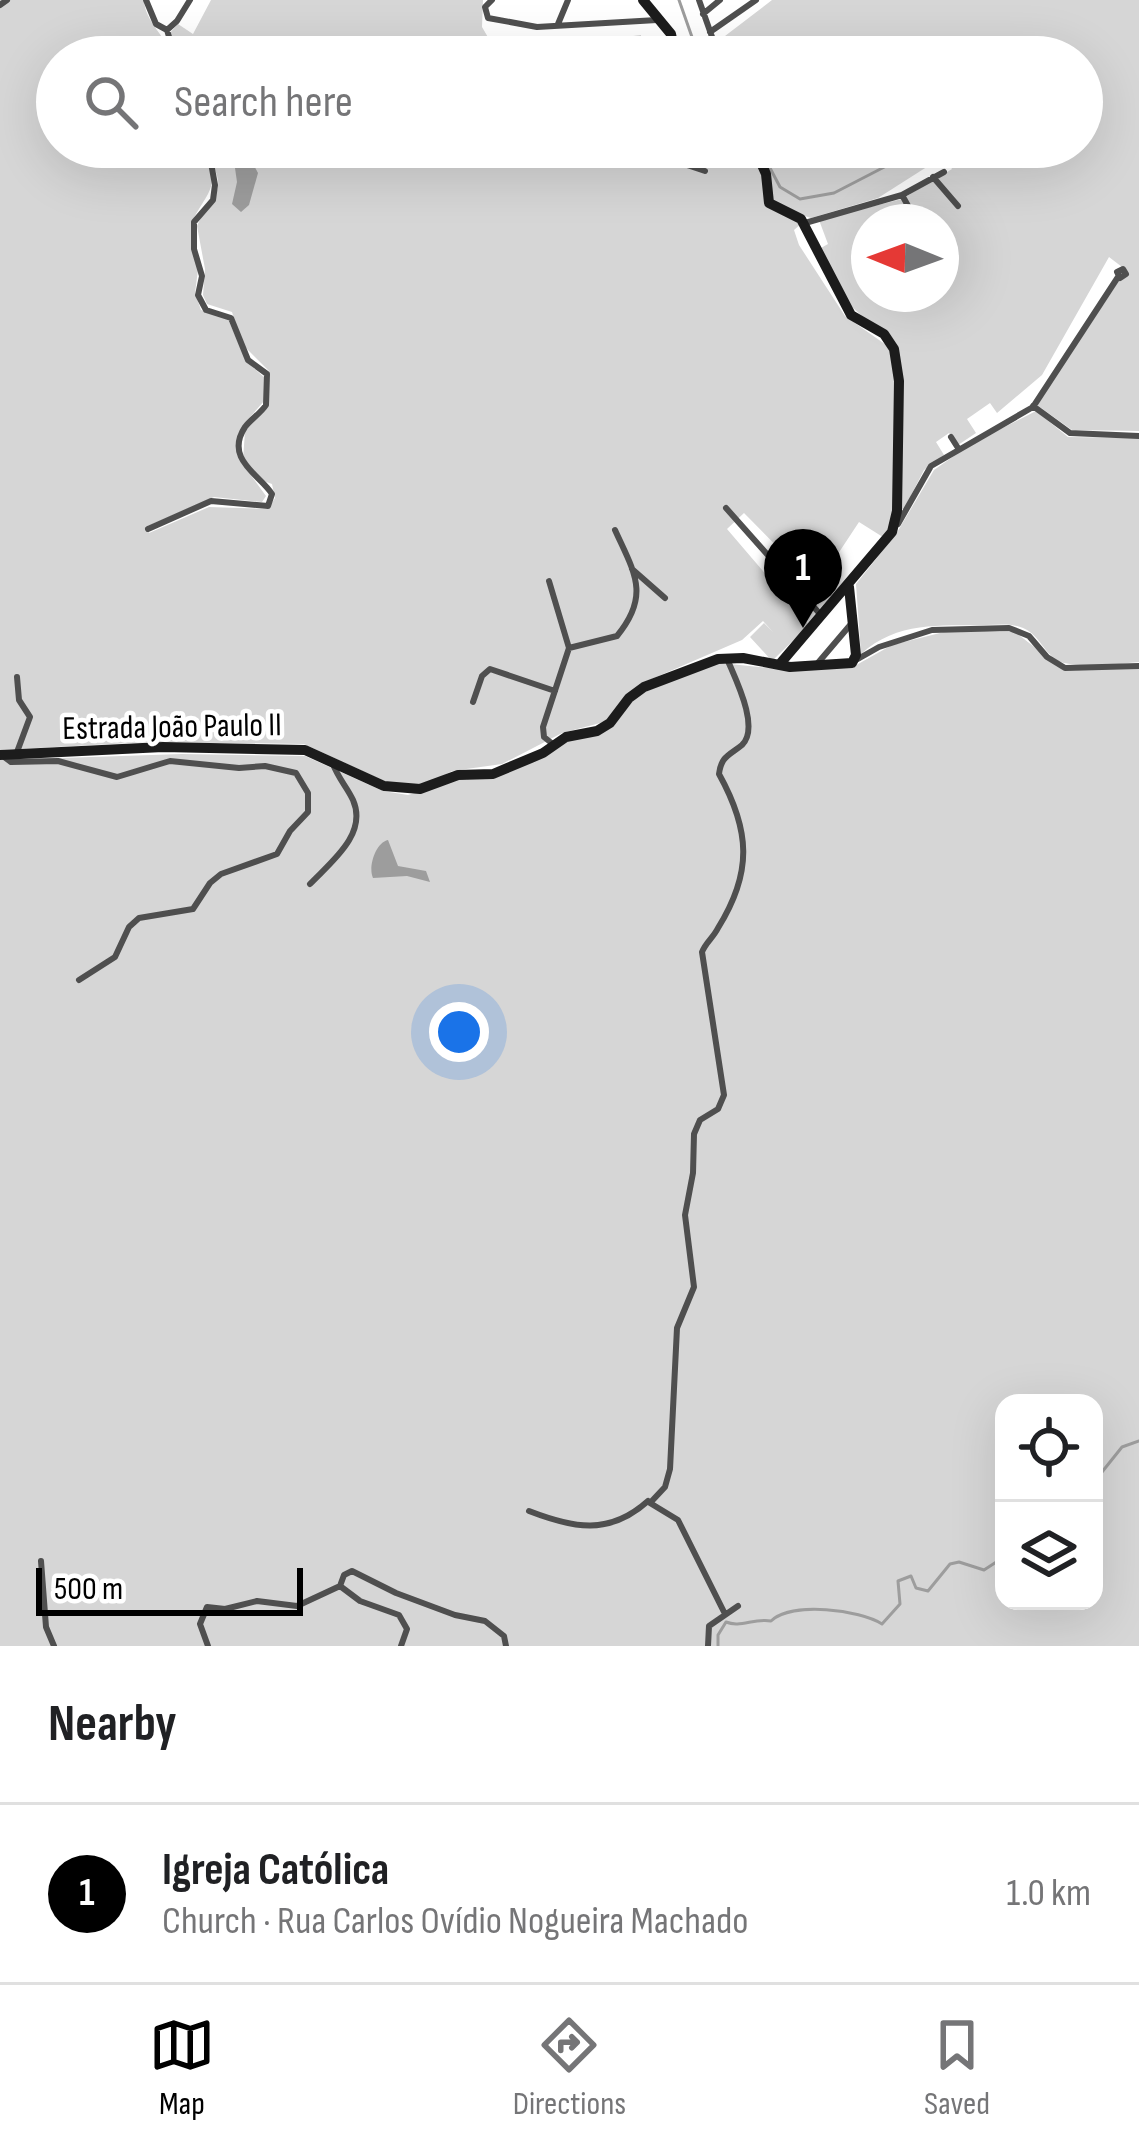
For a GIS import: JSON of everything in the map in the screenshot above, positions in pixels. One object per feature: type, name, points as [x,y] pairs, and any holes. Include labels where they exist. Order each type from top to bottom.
[{"type":"street","points":[[146,0],[156,24],[169,36]]},
{"type":"street","points":[[167,30],[190,0]]},
{"type":"street","points":[[557,26],[568,0]]},
{"type":"street","points":[[643,0],[671,36]]},
{"type":"street","points":[[699,0],[711,36]]},
{"type":"street","points":[[703,14],[720,0]]},
{"type":"street","points":[[710,32],[756,0]]},
{"type":"street","points":[[489,3],[485,14],[494,20],[532,27],[660,19]]},
{"type":"street","points":[[148,530],[211,501],[266,507],[272,494],[243,466],[241,458],[243,430],[266,405],[268,377],[248,359],[231,318],[206,310],[198,298],[202,276],[194,249],[194,223],[213,200],[212,168]]},
{"type":"street","points":[[695,168],[705,171]]},
{"type":"street","points":[[763,168],[768,202],[806,226],[851,315],[888,338],[896,354],[898,463],[892,532]]},
{"type":"street","points":[[806,226],[902,195],[944,172]]},
{"type":"street","points":[[933,178],[956,204]]},
{"type":"street","points":[[902,195],[907,204]]},
{"type":"street","points":[[779,665],[892,532],[924,473],[958,448],[1034,406],[1118,277]]},
{"type":"street","points":[[1034,406],[1070,434],[1139,436]]},
{"type":"street","points":[[951,436],[958,448]]},
{"type":"street","points":[[726,508],[822,616]]},
{"type":"street","points":[[569,648],[611,639],[622,631],[638,593],[615,530]]},
{"type":"street","points":[[632,568],[665,598]]},
{"type":"street","points":[[549,580],[569,648],[543,731],[554,745]]},
{"type":"street","points":[[849,587],[856,660]]},
{"type":"street","points":[[814,667],[853,621]]},
{"type":"street","name":"Estrada João Paulo II","points":[[6,756],[163,747],[305,750],[384,786],[420,789],[458,775],[493,774],[566,737],[603,728],[644,687],[726,658],[814,667],[848,664],[913,635],[960,627],[1020,631],[1065,668],[1139,666]]},
{"type":"street","points":[[529,1511],[568,1526],[612,1522],[638,1510],[665,1487],[670,1469],[677,1322],[694,1287],[685,1215],[694,1134],[700,1120],[718,1109],[724,1095],[702,952],[729,905],[745,859],[742,825],[719,774],[724,758],[748,734],[726,658]]},
{"type":"street","points":[[473,701],[482,676],[490,669],[555,691]]},
{"type":"street","points":[[17,677],[18,698],[30,717],[6,756],[11,762],[58,760],[117,778],[165,761],[265,766],[296,772],[307,789],[308,812],[277,854],[220,874],[193,909],[139,918],[129,927],[115,957],[80,980]]},
{"type":"street","points":[[310,884],[342,850],[357,824],[353,801],[332,761]]},
{"type":"street","points":[[651,1498],[651,1506],[678,1520],[725,1614]]},
{"type":"street","points":[[41,1562],[46,1627],[54,1646]]},
{"type":"street","points":[[208,1646],[200,1624],[207,1607],[225,1609],[257,1601],[296,1606],[340,1586],[347,1573],[358,1572],[396,1593],[484,1621],[504,1636],[506,1646]]},
{"type":"street","points":[[340,1586],[360,1600],[399,1615],[407,1629],[401,1646]]},
{"type":"street","points":[[708,1646],[709,1626],[737,1606]]},
{"type":"shaded area","points":[[0,0],[144,0],[162,36],[36,36],[36,168],[211,171],[211,188],[191,224],[198,270],[195,293],[201,310],[228,319],[246,361],[265,378],[264,401],[244,424],[239,459],[266,496],[262,502],[214,497],[148,526],[149,533],[209,507],[268,509],[275,498],[272,484],[261,480],[243,460],[245,431],[268,406],[269,371],[243,345],[232,312],[207,304],[203,295],[205,269],[197,226],[217,190],[214,168],[761,168],[764,199],[802,223],[794,230],[799,245],[845,316],[889,347],[898,444],[895,497],[886,539],[859,522],[820,581],[798,568],[744,513],[727,529],[809,625],[772,661],[750,637],[764,623],[773,632],[763,621],[742,640],[647,681],[604,722],[562,733],[502,764],[452,771],[426,785],[393,785],[304,744],[148,742],[0,750]]},
{"type":"shaded area","points":[[211,0],[483,0],[482,27],[487,36],[169,34],[178,24],[193,34]]},
{"type":"shaded area","points":[[772,0],[1139,0],[1139,431],[1072,430],[1037,405],[1126,270],[1109,257],[1042,375],[997,413],[990,403],[967,419],[976,433],[958,445],[949,433],[936,442],[944,455],[924,470],[904,509],[899,509],[897,348],[858,312],[959,312],[959,204],[882,204],[902,199],[951,168],[1103,168],[1103,36],[725,36]]},
{"type":"shaded area","points":[[235,168],[255,168],[249,205],[241,212],[232,204]]},
{"type":"shaded area","points":[[763,168],[925,168],[878,198],[811,218],[774,206]]},
{"type":"shaded area","points":[[851,212],[851,306],[821,248],[828,244],[819,220]]},
{"type":"shaded area","points":[[1036,411],[1068,437],[1139,438],[1139,662],[1064,663],[1030,632],[1002,625],[904,631],[861,654],[856,584],[896,534],[934,470],[971,444]]},
{"type":"shaded area","points":[[952,630],[1015,632],[1064,670],[1139,668],[1139,1646],[0,1646],[0,760],[182,754],[305,756],[383,791],[408,795],[461,779],[489,778],[561,743],[604,731],[637,697],[654,687],[720,663],[778,669],[851,668],[892,645]]},
{"type":"shaded area","points":[[388,840],[398,866],[426,871],[430,882],[407,876],[373,878],[374,856]]},
{"type":"waterway","points":[[679,0],[692,36]]},
{"type":"waterway","points":[[770,168],[780,187],[800,199],[834,193],[882,168]]},
{"type":"waterway","points":[[1103,1471],[1122,1447],[1139,1441]]},
{"type":"waterway","points":[[718,1646],[726,1622],[771,1621],[794,1611],[843,1612],[882,1624],[900,1604],[898,1581],[911,1576],[916,1588],[928,1591],[950,1564],[984,1570],[995,1563]]},
{"type":"place","name":"Igreja Católica","points":[[803,628]]}]
